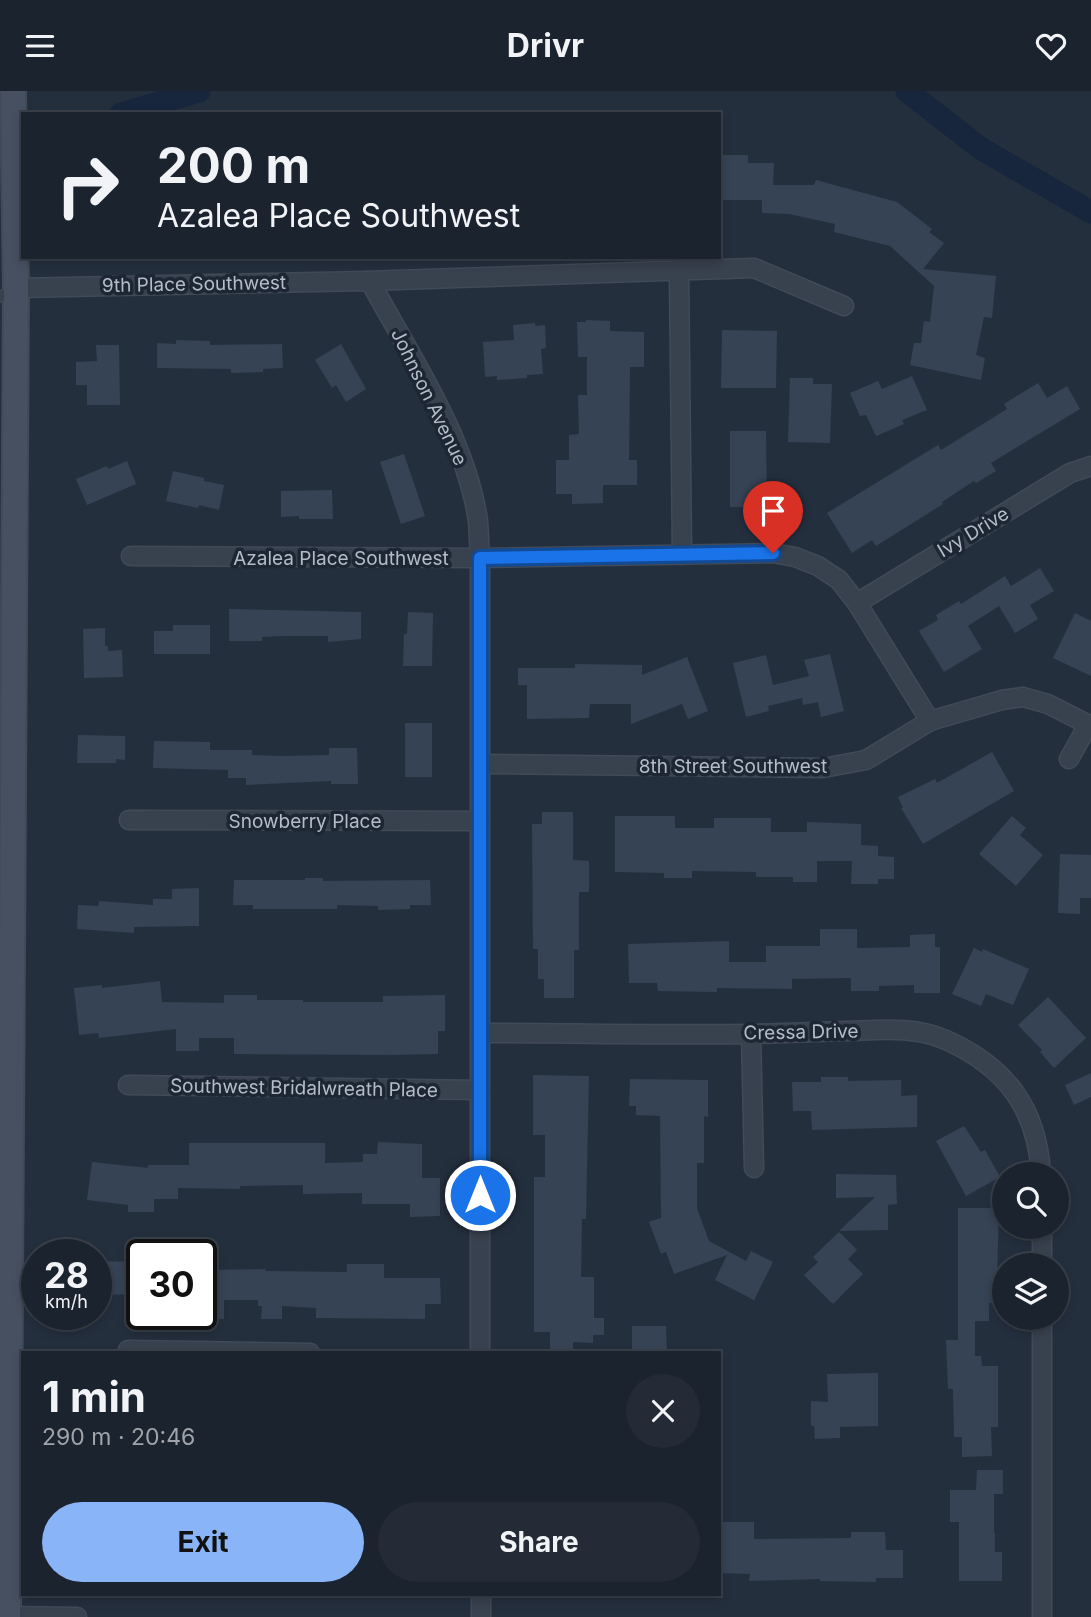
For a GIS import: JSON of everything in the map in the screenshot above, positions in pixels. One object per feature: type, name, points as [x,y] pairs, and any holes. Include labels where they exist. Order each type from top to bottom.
[{"type":"main road","points":[[8,1616],[5,1278],[11,374],[8,293],[13,91]]},
{"type":"street","name":"9th Place Southwest","points":[[8,293],[754,268],[844,306]]},
{"type":"street","points":[[679,270],[682,555]]},
{"type":"street","name":"Johnson Avenue","points":[[369,283],[429,388],[455,443],[478,520],[480,1351]]},
{"type":"street","name":"Ivy Drive","points":[[857,603],[1070,473],[1091,467]]},
{"type":"street","name":"Azalea Place Southwest","points":[[131,556],[480,558],[773,553],[794,557],[818,566],[839,580],[857,603],[930,721]]},
{"type":"street","name":"8th Street Southwest","points":[[480,764],[823,768],[866,760],[930,721],[992,702],[1023,697],[1048,704],[1089,725]]},
{"type":"street","points":[[1069,758],[1089,725]]},
{"type":"street","name":"Snowberry Place","points":[[129,820],[480,821]]},
{"type":"street","name":"Cressa Drive","points":[[480,1033],[751,1034],[894,1030],[924,1033],[945,1040],[982,1059],[1014,1089],[1032,1122],[1039,1162]]},
{"type":"street","points":[[751,1034],[754,1168]]},
{"type":"street","name":"Southwest Bridalwreath Place","points":[[128,1085],[479,1090]]},
{"type":"street","points":[[1042,1330],[1042,1617]]},
{"type":"street","points":[[128,1350],[189,1351]]},
{"type":"street","points":[[481,1596],[481,1617]]},
{"type":"street","points":[[8,1616],[78,1617]]},
{"type":"building","points":[[721,155],[748,155],[748,163],[774,163],[773,185],[814,185],[816,180],[897,202],[932,229],[929,232],[944,243],[923,269],[996,276],[992,318],[984,317],[976,355],[985,358],[981,380],[910,365],[914,343],[921,343],[924,321],[930,322],[934,286],[890,246],[834,232],[835,224],[789,214],[762,213],[762,200],[721,200]]},
{"type":"building","points":[[610,321],[610,331],[644,332],[644,367],[630,367],[629,460],[637,460],[637,485],[603,485],[603,503],[572,504],[572,494],[556,494],[556,460],[569,460],[569,435],[579,434],[578,395],[587,395],[587,357],[578,357],[577,322]]},
{"type":"building","points":[[535,323],[535,326],[545,325],[546,348],[541,349],[543,374],[497,380],[497,376],[485,377],[483,342],[514,340],[513,325]]},
{"type":"building","points":[[722,330],[777,331],[776,388],[721,388]]},
{"type":"building","points":[[176,340],[210,341],[210,345],[282,344],[283,368],[231,373],[231,369],[157,368],[157,343],[176,344]]},
{"type":"building","points":[[341,344],[366,389],[346,402],[336,385],[332,388],[315,360]]},
{"type":"building","points":[[96,345],[119,345],[120,405],[87,405],[87,385],[76,385],[76,362],[97,361]]},
{"type":"building","points":[[912,376],[927,410],[902,420],[904,424],[876,436],[866,415],[860,416],[850,393],[878,381],[882,389]]},
{"type":"building","points":[[790,378],[813,378],[813,384],[832,384],[830,443],[788,442]]},
{"type":"building","points":[[1038,383],[1047,398],[1067,386],[1080,409],[991,463],[996,471],[976,483],[974,481],[876,546],[872,540],[852,553],[827,513],[938,445],[941,450],[1007,409],[1004,404]]},
{"type":"building","points":[[730,431],[766,431],[767,507],[730,507]]},
{"type":"building","points":[[404,454],[425,516],[401,524],[380,462]]},
{"type":"building","points":[[127,461],[136,484],[87,505],[76,479]]},
{"type":"building","points":[[173,471],[224,485],[219,510],[166,501]]},
{"type":"building","points":[[332,490],[333,519],[281,517],[281,491]]},
{"type":"building","points":[[1040,568],[1054,591],[1030,605],[1038,619],[1015,633],[999,606],[968,626],[982,649],[944,672],[919,631],[938,620],[936,615],[959,601],[961,604],[1005,576],[1011,586]]},
{"type":"building","points":[[229,609],[361,612],[361,639],[328,642],[328,636],[283,636],[262,637],[262,641],[229,641]]},
{"type":"building","points":[[408,612],[433,613],[432,666],[403,666]]},
{"type":"building","points":[[1075,613],[1091,621],[1091,676],[1053,658]]},
{"type":"building","points":[[173,625],[210,625],[210,654],[154,654],[154,631],[173,631]]},
{"type":"building","points":[[105,628],[105,646],[108,646],[108,651],[122,650],[123,677],[84,678],[83,629]]},
{"type":"building","points":[[830,654],[844,711],[821,717],[818,702],[803,705],[802,698],[768,706],[769,711],[746,717],[733,663],[766,655],[773,685],[809,676],[804,660]]},
{"type":"building","points":[[687,657],[708,711],[688,719],[682,704],[631,724],[631,704],[590,704],[589,718],[527,719],[527,685],[518,685],[518,668],[575,668],[575,664],[642,665],[642,675]]},
{"type":"building","points":[[405,723],[432,723],[432,777],[405,777]]},
{"type":"building","points":[[78,735],[125,736],[125,760],[116,759],[116,763],[77,763]]},
{"type":"building","points":[[154,741],[210,742],[210,750],[252,750],[252,755],[329,755],[329,748],[357,748],[358,784],[331,784],[331,781],[246,785],[246,778],[228,778],[228,770],[153,768]]},
{"type":"building","points":[[992,752],[1014,791],[923,844],[901,808],[898,797],[935,779],[937,783]]},
{"type":"building","points":[[542,812],[573,812],[573,860],[589,861],[589,892],[579,892],[579,950],[574,950],[574,998],[544,998],[544,979],[538,979],[538,949],[533,949],[532,824],[542,824]]},
{"type":"building","points":[[615,816],[675,816],[675,828],[714,828],[714,818],[771,818],[771,832],[807,832],[807,822],[861,824],[861,845],[878,846],[878,856],[894,857],[894,879],[878,879],[878,884],[851,884],[852,861],[817,861],[817,882],[793,882],[793,877],[756,877],[756,872],[692,871],[692,878],[664,878],[664,873],[615,872]]},
{"type":"building","points":[[1012,816],[1026,828],[1020,835],[1043,855],[1016,886],[979,854]]},
{"type":"building","points":[[1060,854],[1091,855],[1091,898],[1080,898],[1080,914],[1058,913]]},
{"type":"building","points":[[323,878],[323,881],[430,880],[431,905],[378,910],[378,906],[253,909],[253,905],[233,905],[234,880]]},
{"type":"building","points":[[199,888],[199,926],[134,927],[134,933],[77,929],[78,905],[98,906],[99,901],[153,905],[153,899],[172,899],[172,889]]},
{"type":"building","points":[[820,929],[857,929],[857,948],[910,947],[910,935],[935,934],[935,947],[940,947],[940,993],[914,993],[914,985],[879,986],[879,991],[851,991],[851,978],[792,979],[792,989],[717,988],[717,992],[658,991],[657,983],[629,983],[628,944],[729,941],[729,962],[766,962],[766,946],[820,946]]},
{"type":"building","points":[[974,948],[982,952],[983,949],[1029,969],[1013,1005],[986,994],[981,1006],[952,994]]},
{"type":"building","points":[[160,981],[162,1002],[224,1003],[224,995],[257,995],[257,1000],[383,1002],[383,996],[445,995],[445,1031],[438,1031],[438,1054],[393,1055],[234,1054],[234,1038],[199,1038],[199,1051],[176,1051],[176,1029],[99,1038],[98,1033],[79,1035],[74,988],[102,985],[102,988]]},
{"type":"building","points":[[1048,997],[1086,1038],[1054,1068],[1040,1052],[1042,1050],[1018,1025]]},
{"type":"building","points":[[1091,1073],[1091,1097],[1074,1105],[1065,1085]]},
{"type":"building","points":[[533,1075],[589,1076],[586,1219],[582,1219],[581,1277],[594,1277],[594,1318],[604,1318],[604,1335],[593,1335],[593,1343],[573,1342],[573,1351],[550,1351],[550,1332],[534,1332],[534,1177],[545,1177],[545,1135],[533,1135]]},
{"type":"building","points":[[821,1077],[848,1077],[848,1081],[901,1080],[901,1096],[917,1095],[917,1127],[812,1130],[811,1111],[793,1111],[792,1082],[821,1082]]},
{"type":"building","points":[[630,1079],[708,1080],[708,1117],[704,1116],[704,1163],[697,1163],[697,1208],[709,1241],[746,1261],[751,1251],[773,1262],[754,1300],[715,1280],[727,1255],[674,1274],[666,1252],[661,1254],[649,1222],[661,1218],[660,1116],[636,1115],[636,1106],[629,1106]]},
{"type":"building","points":[[964,1126],[981,1152],[985,1150],[992,1163],[992,1181],[966,1196],[936,1141]]},
{"type":"building","points":[[378,1142],[422,1144],[422,1178],[440,1178],[440,1216],[410,1217],[410,1204],[362,1204],[362,1193],[303,1194],[303,1185],[240,1186],[240,1189],[178,1188],[178,1199],[154,1199],[154,1212],[128,1212],[128,1205],[87,1200],[92,1162],[148,1168],[148,1165],[189,1165],[189,1143],[325,1143],[325,1163],[363,1162],[363,1154],[377,1154]]},
{"type":"building","points":[[836,1174],[896,1175],[897,1204],[888,1205],[888,1230],[839,1231],[875,1197],[836,1198]]},
{"type":"building","points":[[958,1208],[992,1208],[992,1239],[998,1239],[998,1253],[992,1253],[992,1303],[989,1303],[989,1321],[975,1321],[975,1356],[981,1356],[982,1366],[998,1366],[998,1427],[991,1427],[992,1456],[962,1457],[962,1437],[954,1437],[953,1389],[948,1389],[946,1340],[958,1340]]},
{"type":"building","points":[[839,1232],[857,1250],[848,1259],[863,1274],[833,1304],[804,1275],[818,1262],[813,1257]]},
{"type":"building","points":[[112,1261],[126,1262],[126,1294],[112,1295]]},
{"type":"building","points":[[347,1264],[384,1264],[384,1278],[440,1278],[441,1304],[425,1304],[425,1319],[316,1318],[316,1308],[282,1306],[282,1319],[261,1319],[262,1306],[258,1306],[258,1300],[224,1300],[224,1319],[217,1319],[217,1270],[347,1272]]},
{"type":"building","points":[[632,1326],[666,1326],[667,1351],[632,1351]]},
{"type":"building","points":[[878,1373],[878,1426],[840,1427],[840,1438],[815,1439],[814,1426],[811,1426],[811,1401],[828,1402],[827,1374]]},
{"type":"building","points":[[977,1470],[1003,1470],[1003,1494],[994,1494],[995,1552],[1002,1552],[1002,1581],[959,1581],[959,1522],[950,1522],[950,1490],[976,1490]]},
{"type":"building","points":[[721,1522],[754,1522],[754,1539],[851,1538],[851,1532],[885,1532],[886,1550],[903,1550],[903,1578],[876,1578],[876,1582],[820,1579],[749,1581],[750,1574],[721,1573]]},
{"type":"waterway","points":[[128,112],[199,91]]},
{"type":"waterway","points":[[907,91],[980,148],[1091,212]]},
{"type":"route","points":[[480,1195],[480,558],[773,553]]}]
